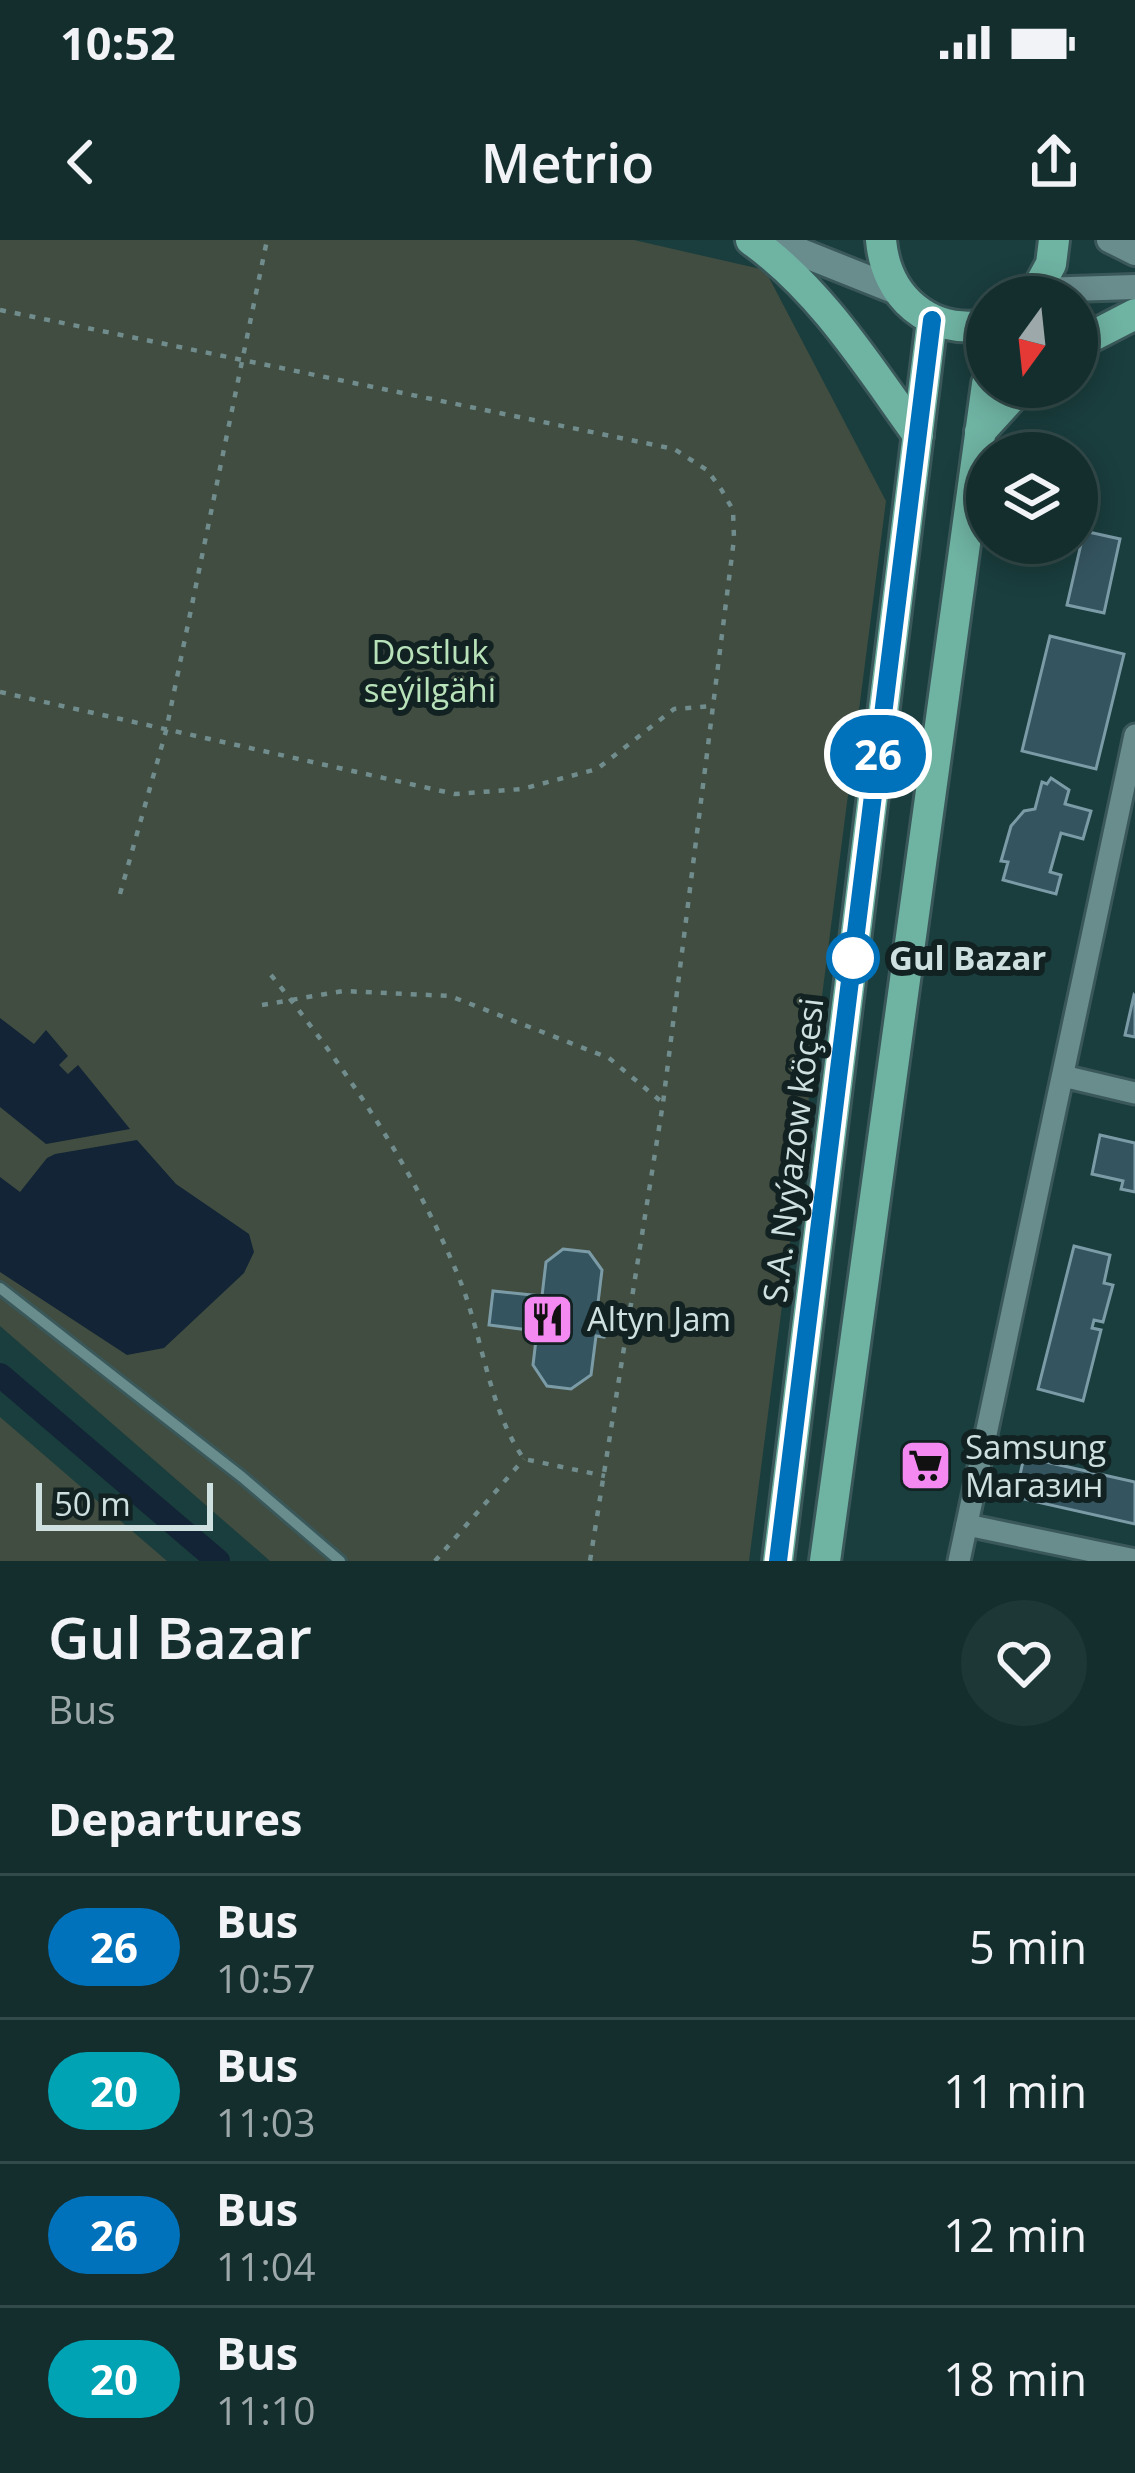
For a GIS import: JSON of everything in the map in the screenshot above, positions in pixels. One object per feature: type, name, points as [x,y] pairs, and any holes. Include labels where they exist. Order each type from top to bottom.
[{"type":"main road","points":[[751,240],[788,266],[918,435]]},
{"type":"main road","points":[[770,240],[895,290]]},
{"type":"main road","points":[[881,240],[883,262],[895,290],[915,311],[966,327]]},
{"type":"main road","points":[[1045,276],[1054,240]]},
{"type":"main road","points":[[1098,333],[1135,314]]},
{"type":"main road","name":"S.A. Nyýazow köçesi","points":[[778,1561],[932,320]]},
{"type":"main road","points":[[980,432],[984,408]]},
{"type":"main road","points":[[980,432],[1002,408]]},
{"type":"main road","points":[[825,1561],[966,534]]},
{"type":"street","points":[[1109,240],[1135,253]]},
{"type":"street","points":[[1098,289],[1135,287]]},
{"type":"street","points":[[959,1561],[1135,735]]},
{"type":"street","points":[[1063,1076],[1135,1093]]},
{"type":"street","points":[[967,1526],[1135,1560]]},
{"type":"lane","points":[[0,1288],[340,1561]]},
{"type":"path","points":[[120,894],[166,731],[267,240]]},
{"type":"path","points":[[0,310],[674,449],[707,470],[733,510],[734,539],[663,1103],[590,1561]]},
{"type":"path","points":[[0,692],[455,794],[522,789],[597,770],[674,709],[714,706]]},
{"type":"path","points":[[271,975],[327,1045],[428,1210],[460,1280],[507,1435],[524,1459],[605,1476]]},
{"type":"path","points":[[262,1005],[343,991],[451,997],[609,1058],[663,1103]]},
{"type":"path","points":[[435,1561],[524,1459]]},
{"type":"green space","name":"Dostluk seýilgähi","points":[[0,240],[634,240],[765,270],[886,501],[749,1561],[270,1561],[0,1326]]},
{"type":"green space","points":[[0,1417],[167,1561],[0,1561]]},
{"type":"water","points":[[0,1018],[34,1044],[46,1030],[68,1056],[59,1065],[68,1074],[78,1065],[130,1129],[46,1144],[0,1107]]},
{"type":"water","points":[[137,1140],[176,1184],[249,1234],[254,1252],[244,1273],[164,1348],[127,1355],[0,1272],[0,1177],[20,1192],[55,1154]]},
{"type":"building","points":[[1098,534],[1120,539],[1104,613],[1067,605],[1076,564],[1098,564]]},
{"type":"building","points":[[1050,636],[1124,654],[1096,769],[1022,751]]},
{"type":"building","points":[[1051,778],[1069,790],[1065,804],[1091,811],[1083,839],[1061,833],[1050,872],[1061,875],[1056,894],[1003,880],[1008,862],[1001,861],[1011,826],[1024,811],[1035,809],[1042,782],[1047,784]]},
{"type":"building","points":[[1135,996],[1135,1037],[1125,1035]]},
{"type":"building","points":[[1100,1135],[1135,1143],[1135,1192],[1121,1189],[1123,1181],[1092,1174]]},
{"type":"building","points":[[1074,1246],[1110,1255],[1104,1283],[1113,1285],[1103,1322],[1094,1320],[1092,1328],[1101,1330],[1083,1401],[1038,1389]]},
{"type":"building","name":"Altyn Jam","points":[[563,1249],[589,1252],[602,1270],[597,1311],[607,1313],[604,1337],[596,1336],[591,1375],[571,1389],[547,1386],[533,1365],[537,1331],[489,1325],[493,1291],[542,1296],[546,1262]]},
{"type":"building","points":[[1024,1457],[1135,1482],[1135,1524],[1015,1497]]},
{"type":"waterway","points":[[0,1375],[218,1561]]},
{"type":"bus line","name":"26","points":[[778,1561],[932,320]]},
{"type":"place","name":"Gul Bazar","points":[[853,958]]},
{"type":"place","name":"Altyn Jam","points":[[548,1319]]},
{"type":"place","name":"Samsung Магазин","points":[[926,1466]]}]
